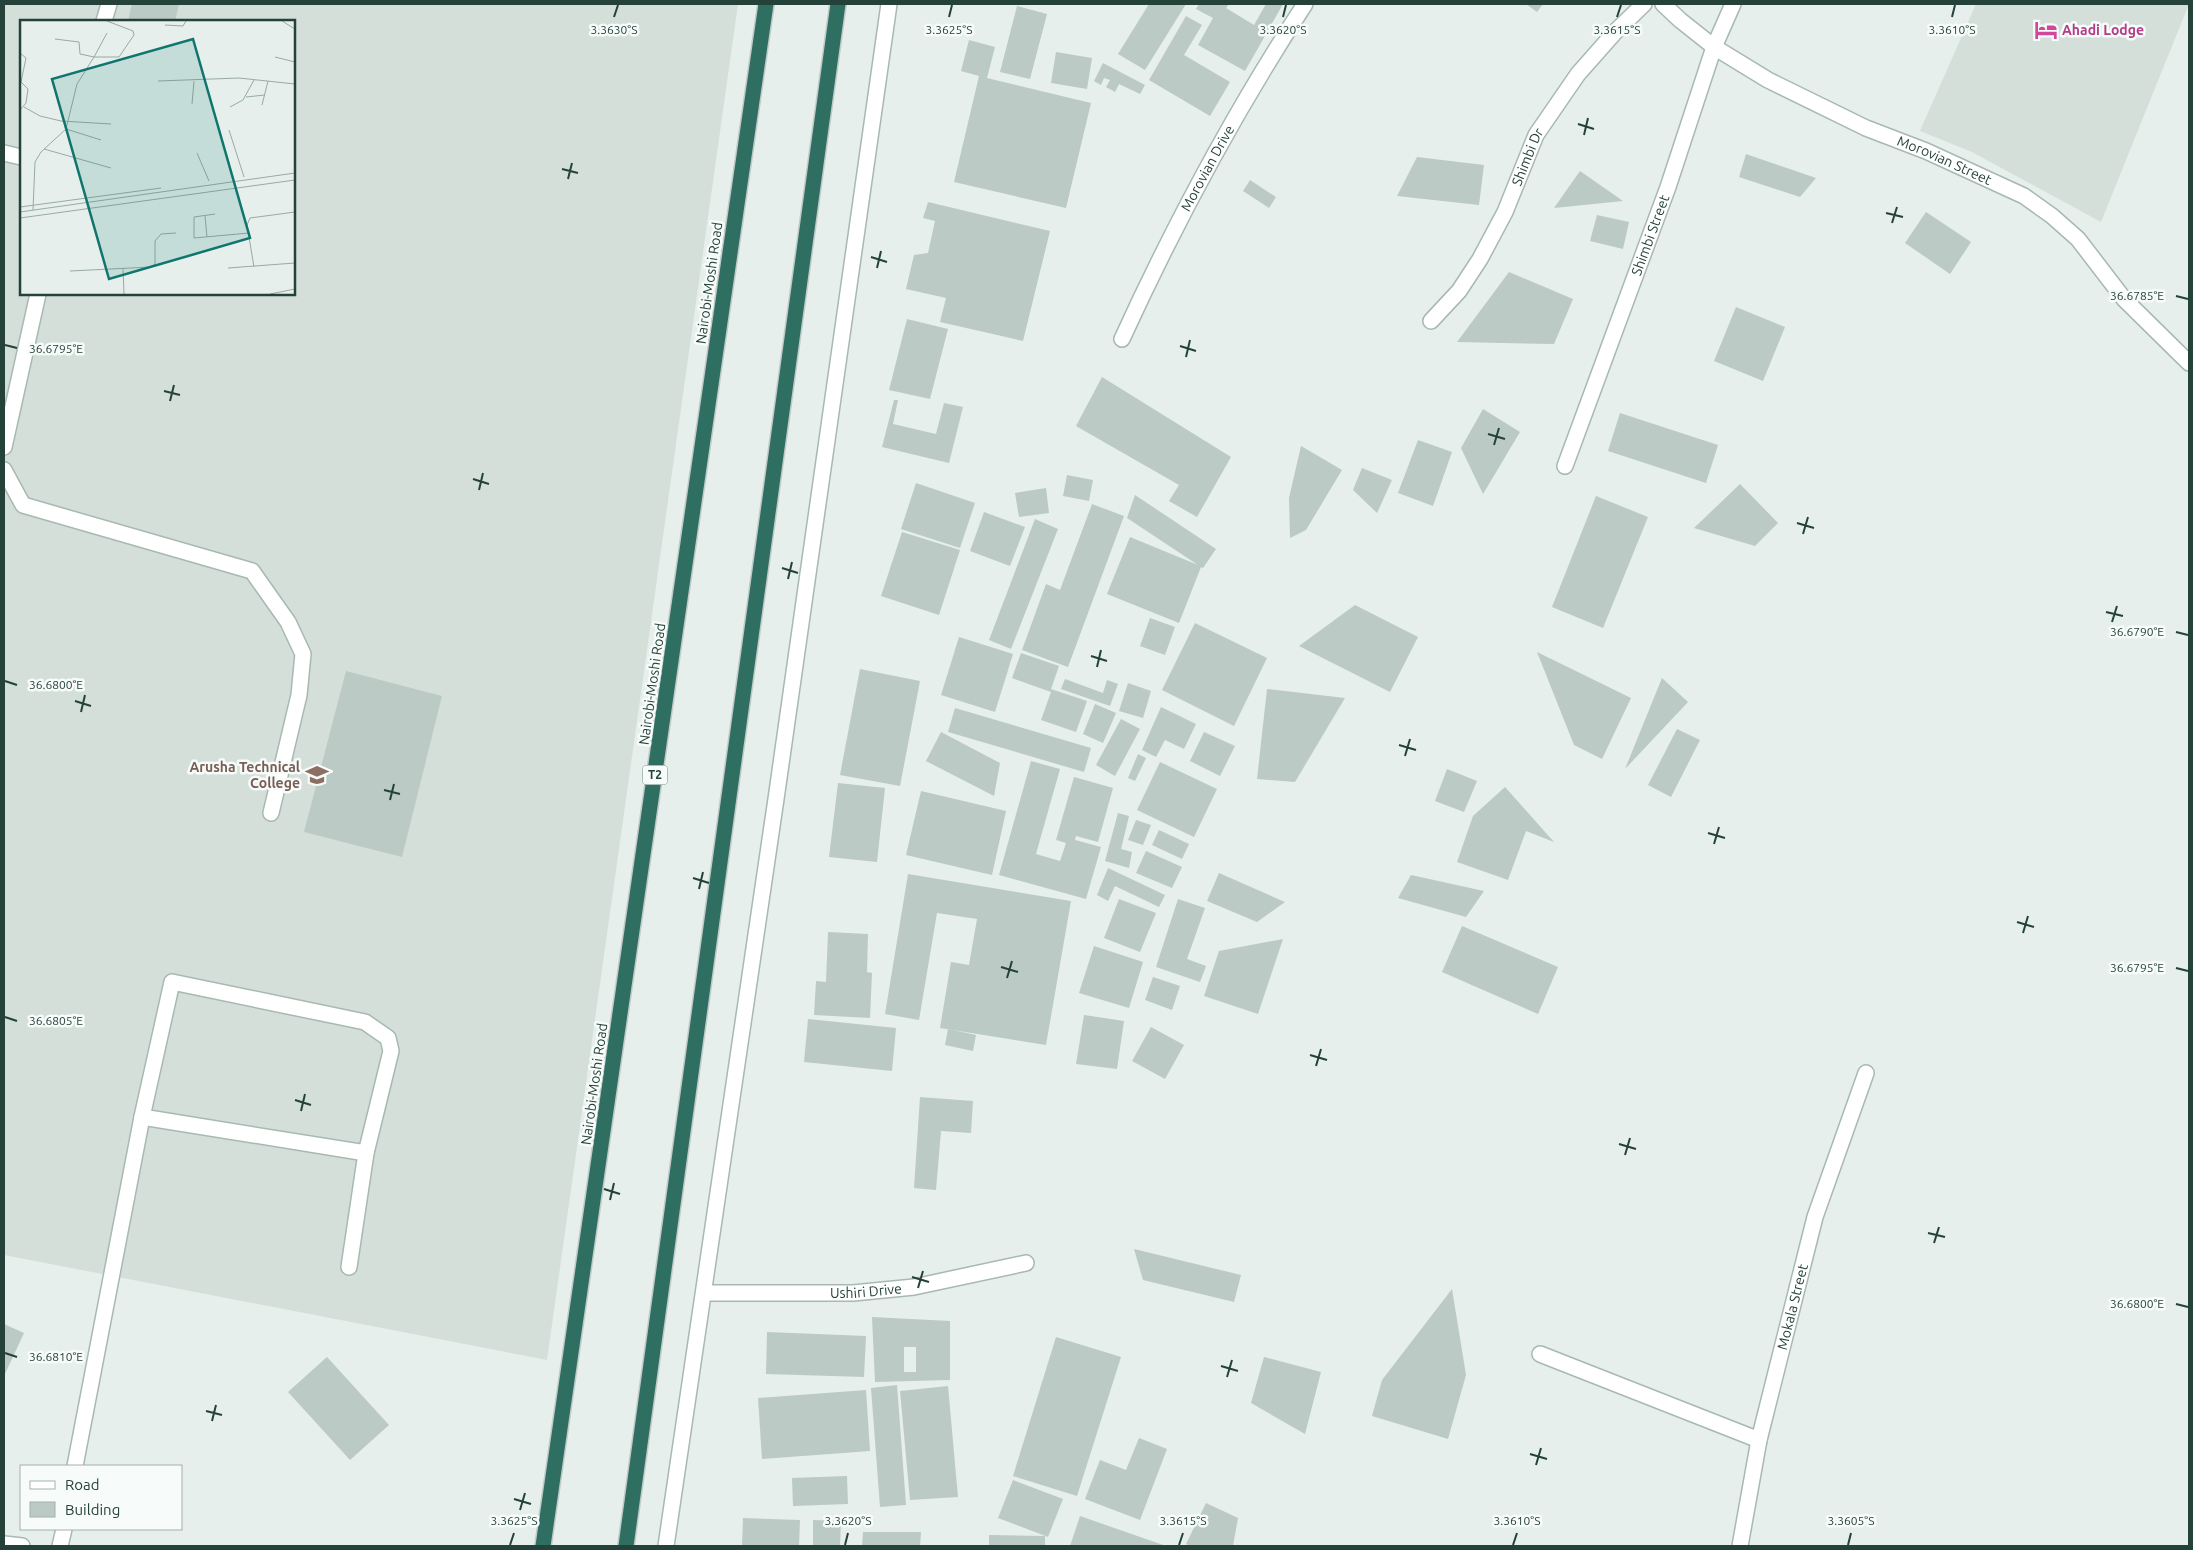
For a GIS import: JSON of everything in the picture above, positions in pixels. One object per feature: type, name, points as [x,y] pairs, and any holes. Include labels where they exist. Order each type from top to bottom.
[{"type":"highway","name":"Nairobi-Moshi Road","points":[[543,1546],[766,4]]},
{"type":"highway","points":[[626,1546],[838,4]]},
{"type":"street","points":[[104,20],[109,4]]},
{"type":"street","points":[[666,1546],[889,4]]},
{"type":"street","name":"Morovian Drive","points":[[1122,339],[1186,205],[1216,149],[1305,4]]},
{"type":"street","name":"Shimbi Dr","points":[[1431,321],[1458,291],[1480,259],[1505,212],[1536,136],[1578,74],[1616,31],[1644,4]]},
{"type":"street","name":"Morovian Street","points":[[1663,4],[1714,47],[1768,80],[1866,128],[1926,151],[2024,196],[2078,238],[2124,300],[2189,363]]},
{"type":"street","name":"Shimbi Street","points":[[1565,466],[1619,314],[1668,187],[1714,47],[1732,4]]},
{"type":"street","points":[[4,153],[20,157]]},
{"type":"street","points":[[4,447],[38,295]]},
{"type":"street","points":[[4,470],[23,505],[252,571],[288,622],[303,654],[300,695],[271,813]]},
{"type":"street","points":[[76,1465],[142,1117],[172,982],[365,1022],[388,1038],[391,1051],[366,1154],[349,1267]]},
{"type":"street","name":"Mokala Street","points":[[1740,1546],[1759,1440],[1815,1217],[1866,1073]]},
{"type":"street","points":[[142,1117],[366,1154]]},
{"type":"street","name":"Ushiri Drive","points":[[704,1293],[853,1293],[914,1287],[1026,1263]]},
{"type":"street","points":[[1540,1354],[1759,1440]]},
{"type":"street","points":[[60,1546],[64,1530]]},
{"type":"street","points":[[4,1544],[22,1546]]},
{"type":"shaded area","name":"Arusha Technical College","points":[[4,4],[738,4],[547,1360],[4,1255]]},
{"type":"shaded area","points":[[1976,4],[2189,4],[2101,222],[1972,152],[1920,131]]},
{"type":"building","points":[[132,4],[179,4],[175,20],[128,20]]},
{"type":"building","points":[[1149,4],[1186,4],[1145,70],[1118,54]]},
{"type":"building","points":[[1199,4],[1229,4],[1226,8],[1254,25],[1266,4],[1283,4],[1245,71],[1198,45],[1213,18],[1196,9]]},
{"type":"building","points":[[1526,4],[1543,4],[1537,12]]},
{"type":"building","points":[[1017,6],[1047,14],[1030,79],[1000,72]]},
{"type":"building","points":[[1186,16],[1202,25],[1184,55],[1230,82],[1210,116],[1149,80]]},
{"type":"building","points":[[969,40],[995,47],[987,78],[1091,103],[1066,208],[954,182],[979,76],[961,71]]},
{"type":"building","points":[[1056,52],[1092,58],[1087,89],[1051,83]]},
{"type":"building","points":[[1103,63],[1145,85],[1140,94],[1119,84],[1115,92],[1106,87],[1110,80],[1104,78],[1101,85],[1094,81]]},
{"type":"building","points":[[1746,154],[1816,178],[1800,197],[1739,177]]},
{"type":"building","points":[[1417,157],[1484,165],[1479,205],[1397,196]]},
{"type":"building","points":[[1580,171],[1623,201],[1554,208]]},
{"type":"building","points":[[1250,180],[1276,197],[1269,208],[1243,191]]},
{"type":"building","points":[[928,202],[1050,231],[1023,341],[940,322],[946,298],[906,289],[914,255],[928,253],[935,221],[923,218]]},
{"type":"building","points":[[1926,212],[1971,242],[1950,274],[1905,243]]},
{"type":"building","points":[[1597,215],[1629,222],[1623,249],[1590,241]]},
{"type":"building","points":[[1509,272],[1573,299],[1554,344],[1457,342]]},
{"type":"building","points":[[1736,307],[1785,327],[1763,381],[1714,361]]},
{"type":"building","points":[[907,319],[948,329],[930,399],[889,390]]},
{"type":"building","points":[[1102,377],[1231,457],[1197,517],[1169,501],[1179,485],[1076,426]]},
{"type":"building","points":[[894,400],[898,400],[893,424],[936,434],[944,403],[963,407],[949,463],[882,447]]},
{"type":"building","points":[[1483,409],[1520,432],[1483,494],[1461,448]]},
{"type":"building","points":[[1620,413],[1718,445],[1706,483],[1608,451]]},
{"type":"building","points":[[1418,440],[1452,452],[1433,506],[1398,493]]},
{"type":"building","points":[[1301,446],[1342,470],[1306,530],[1290,538],[1289,498]]},
{"type":"building","points":[[1362,468],[1392,480],[1377,513],[1353,490]]},
{"type":"building","points":[[1067,475],[1093,480],[1089,501],[1063,496]]},
{"type":"building","points":[[916,483],[975,503],[960,548],[901,529]]},
{"type":"building","points":[[1740,484],[1778,523],[1755,546],[1694,528]]},
{"type":"building","points":[[1046,488],[1049,513],[1019,517],[1015,493]]},
{"type":"building","points":[[1135,495],[1216,549],[1203,568],[1201,567],[1179,623],[1107,594],[1130,537],[1198,565],[1127,518]]},
{"type":"building","points":[[1596,496],[1648,517],[1603,628],[1552,607]]},
{"type":"building","points":[[1092,504],[1124,516],[1068,667],[1022,650],[1046,584],[1060,590]]},
{"type":"building","points":[[984,512],[1025,527],[1010,566],[970,551]]},
{"type":"building","points":[[1035,519],[1058,529],[1011,649],[989,640]]},
{"type":"building","points":[[902,532],[960,550],[939,615],[881,596]]},
{"type":"building","points":[[1355,605],[1418,637],[1390,692],[1299,646]]},
{"type":"building","points":[[1150,618],[1175,627],[1165,655],[1140,646]]},
{"type":"building","points":[[1195,623],[1267,658],[1234,726],[1162,690]]},
{"type":"building","points":[[959,637],[1013,654],[995,712],[941,695]]},
{"type":"building","points":[[1537,652],[1631,698],[1602,759],[1574,745]]},
{"type":"building","points":[[1021,653],[1059,666],[1051,689],[1087,701],[1076,732],[1041,720],[1051,692],[1012,678]]},
{"type":"building","points":[[860,669],[920,681],[900,786],[840,775]]},
{"type":"building","points":[[346,671],[442,696],[402,857],[304,832]]},
{"type":"building","points":[[1662,678],[1688,702],[1625,769]]},
{"type":"building","points":[[1065,679],[1103,693],[1107,680],[1118,684],[1110,706],[1061,689]]},
{"type":"building","points":[[1128,683],[1151,691],[1143,718],[1119,711]]},
{"type":"building","points":[[1267,689],[1345,698],[1295,782],[1257,779]]},
{"type":"building","points":[[1095,704],[1116,713],[1103,743],[1083,734]]},
{"type":"building","points":[[1161,707],[1196,724],[1184,749],[1165,740],[1156,757],[1142,750]]},
{"type":"building","points":[[955,708],[1091,748],[1084,772],[948,732]]},
{"type":"building","points":[[1121,719],[1140,729],[1115,776],[1096,765]]},
{"type":"building","points":[[1677,729],[1700,740],[1671,797],[1648,785]]},
{"type":"building","points":[[941,732],[1000,763],[994,796],[926,761]]},
{"type":"building","points":[[1204,732],[1235,746],[1220,776],[1190,761]]},
{"type":"building","points":[[1138,754],[1146,758],[1135,781],[1128,778]]},
{"type":"building","points":[[1031,761],[1060,769],[1036,854],[1060,861],[1066,843],[1056,840],[1074,777],[1113,788],[1098,842],[1076,836],[1075,840],[1101,847],[1086,899],[999,875]]},
{"type":"building","points":[[1160,762],[1217,789],[1194,837],[1137,810]]},
{"type":"building","points":[[1447,769],[1477,781],[1464,812],[1435,801]]},
{"type":"building","points":[[838,783],[885,788],[877,862],[829,857]]},
{"type":"building","points":[[1505,787],[1554,842],[1526,831],[1508,880],[1457,862],[1473,816]]},
{"type":"building","points":[[921,791],[1006,811],[992,875],[906,855]]},
{"type":"building","points":[[1118,813],[1129,816],[1121,849],[1132,852],[1129,868],[1105,861]]},
{"type":"building","points":[[1136,820],[1151,825],[1143,845],[1128,840]]},
{"type":"building","points":[[1159,830],[1189,844],[1182,859],[1152,845]]},
{"type":"building","points":[[1146,851],[1182,867],[1172,888],[1136,873]]},
{"type":"building","points":[[1108,868],[1165,895],[1159,907],[1115,886],[1108,901],[1097,895]]},
{"type":"building","points":[[1219,873],[1285,902],[1257,922],[1207,901]]},
{"type":"building","points":[[908,874],[1071,901],[1046,1045],[940,1028],[951,962],[969,965],[977,919],[937,913],[919,1020],[885,1014]]},
{"type":"building","points":[[1411,875],[1484,891],[1466,917],[1398,898]]},
{"type":"building","points":[[1119,899],[1156,913],[1140,952],[1104,938]]},
{"type":"building","points":[[1178,899],[1205,908],[1187,959],[1206,966],[1200,982],[1156,967]]},
{"type":"building","points":[[1462,926],[1558,967],[1538,1014],[1442,972]]},
{"type":"building","points":[[828,932],[868,934],[867,972],[872,973],[870,1018],[814,1015],[816,981],[826,982]]},
{"type":"building","points":[[1283,939],[1258,1014],[1204,996],[1219,951]]},
{"type":"building","points":[[1094,946],[1143,962],[1129,1008],[1079,993]]},
{"type":"building","points":[[1153,977],[1180,986],[1172,1010],[1145,1000]]},
{"type":"building","points":[[1084,1015],[1124,1021],[1117,1069],[1076,1064]]},
{"type":"building","points":[[808,1019],[896,1028],[892,1071],[804,1062]]},
{"type":"building","points":[[1151,1027],[1184,1045],[1165,1079],[1132,1061]]},
{"type":"building","points":[[948,1029],[976,1035],[973,1051],[945,1045]]},
{"type":"building","points":[[920,1097],[973,1101],[971,1133],[941,1131],[936,1190],[914,1188]]},
{"type":"building","points":[[1134,1249],[1241,1275],[1234,1302],[1143,1280]]},
{"type":"building","points":[[1452,1289],[1466,1375],[1448,1439],[1372,1416],[1382,1380]]},
{"type":"building","points":[[872,1317],[950,1321],[950,1380],[875,1382]],"holes":[[[904,1347],[916,1347],[916,1372],[904,1372]]]},
{"type":"building","points":[[4,1324],[24,1333],[4,1376]]},
{"type":"building","points":[[767,1332],[866,1336],[864,1377],[766,1374]]},
{"type":"building","points":[[1056,1337],[1121,1357],[1077,1496],[1013,1476]]},
{"type":"building","points":[[327,1357],[389,1425],[350,1460],[288,1392]]},
{"type":"building","points":[[1264,1357],[1321,1372],[1305,1434],[1251,1403]]},
{"type":"building","points":[[897,1385],[906,1505],[880,1507],[871,1388]]},
{"type":"building","points":[[948,1386],[958,1497],[910,1500],[900,1391]]},
{"type":"building","points":[[866,1390],[870,1451],[762,1459],[758,1398]]},
{"type":"building","points":[[1139,1438],[1167,1449],[1140,1520],[1085,1499],[1100,1460],[1126,1470]]},
{"type":"building","points":[[847,1476],[848,1504],[793,1506],[792,1478]]},
{"type":"building","points":[[1013,1480],[1063,1499],[1048,1537],[998,1518]]},
{"type":"building","points":[[1206,1503],[1238,1518],[1233,1546],[1191,1546],[1186,1544]]},
{"type":"building","points":[[1080,1516],[1166,1546],[1070,1546]]},
{"type":"building","points":[[743,1518],[800,1520],[799,1546],[742,1546]]},
{"type":"building","points":[[813,1520],[841,1521],[840,1546],[813,1546]]},
{"type":"building","points":[[863,1532],[921,1532],[920,1546],[862,1546]]},
{"type":"building","points":[[989,1535],[1045,1536],[1045,1546],[989,1546]]},
{"type":"place","name":"Ahadi Lodge","points":[[2046,30]]},
{"type":"place","name":"Arusha Technical College","points":[[317,775]]}]
